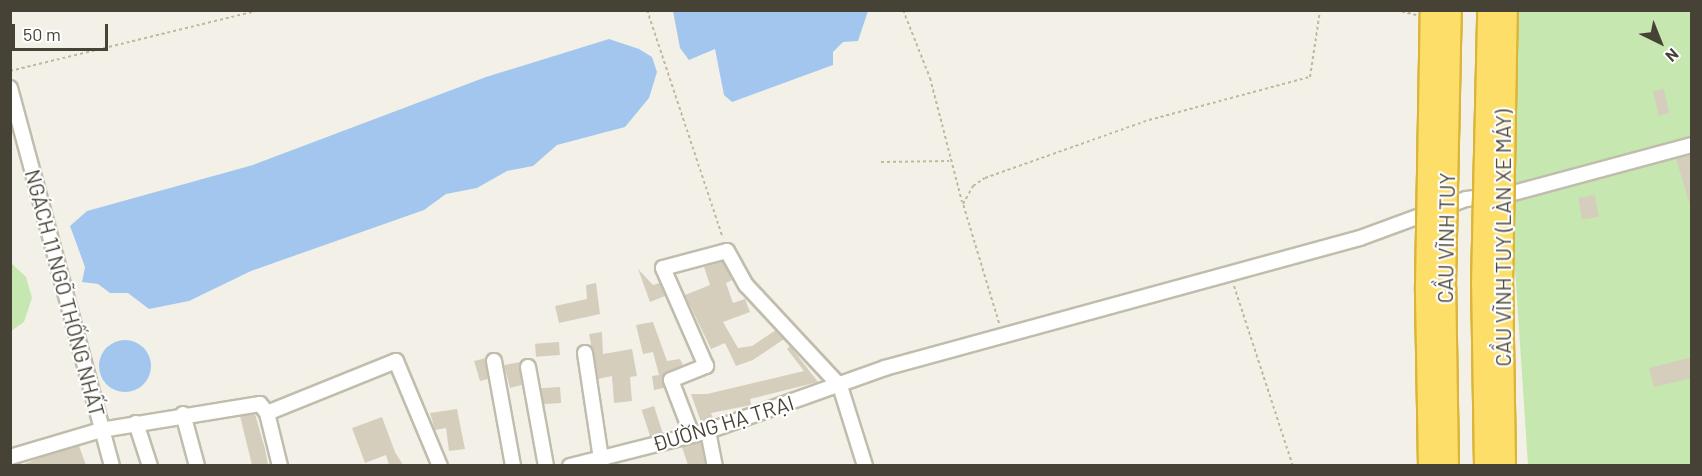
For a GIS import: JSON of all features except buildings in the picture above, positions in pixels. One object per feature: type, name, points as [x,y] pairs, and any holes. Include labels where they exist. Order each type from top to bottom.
[{"type":"highway","name":"CẦU VĨNH TUY","points":[[1447,465],[1444,285],[1450,10]]},
{"type":"highway","name":"CẦU VĨNH TUY","points":[[1485,465],[1482,284],[1488,10]]},
{"type":"highway","name":"CẦU VĨNH TUY (LÀN XE MÁY)","points":[[1504,465],[1501,284],[1506,10]]},
{"type":"highway","points":[[1427,13],[1426,285],[1429,465]]},
{"type":"street","points":[[1420,465],[1419,219],[1427,13]]},
{"type":"street","name":"NGÁCH 11 NGÕ THỐNG NHẤT","points":[[10,88],[100,430],[112,465]]},
{"type":"street","name":"ĐƯỜNG HẠ TRẠI","points":[[570,465],[601,462],[708,431],[840,386],[885,368],[1419,219],[1466,199],[1510,194],[1692,145]]},
{"type":"street","points":[[692,435],[671,380],[706,366],[663,268],[727,251],[746,285],[840,386],[865,465]]},
{"type":"street","points":[[585,353],[601,462]]},
{"type":"street","points":[[267,412],[396,361],[440,465]]},
{"type":"street","points":[[494,361],[513,465]]},
{"type":"street","points":[[528,368],[546,465]]},
{"type":"street","points":[[10,456],[100,430],[183,414],[260,404],[267,412],[280,465]]},
{"type":"street","points":[[183,414],[196,465]]},
{"type":"street","points":[[136,423],[150,465]]},
{"type":"street","points":[[708,431],[716,465]]},
{"type":"path","points":[[10,71],[260,10]]},
{"type":"path","points":[[647,10],[727,251]]},
{"type":"path","points":[[903,10],[930,78],[950,161],[1001,335]]},
{"type":"path","points":[[963,204],[965,196],[985,178],[1149,120],[1310,77],[1320,11],[1325,10]]},
{"type":"path","points":[[1396,10],[1427,13]]},
{"type":"path","points":[[881,162],[950,161]]},
{"type":"path","points":[[1234,286],[1293,465]]},
{"type":"green space","points":[[1515,11],[1691,11],[1691,465],[1528,465],[1510,194]]},
{"type":"green space","points":[[11,263],[26,277],[32,298],[24,322],[11,331]]},
{"type":"water","points":[[673,11],[868,11],[858,41],[843,42],[833,52],[833,65],[732,102],[724,95],[715,49],[689,60],[680,48]]},
{"type":"water","points":[[609,39],[639,49],[652,57],[657,72],[649,98],[625,127],[557,145],[533,166],[507,171],[477,188],[446,194],[424,210],[251,271],[189,301],[149,309],[128,293],[110,293],[98,284],[82,282],[85,267],[70,226],[87,211],[253,165],[486,77]]},
{"type":"water","points":[[120,340],[130,340],[144,347],[151,366],[144,385],[130,392],[120,392],[110,388],[103,381],[99,371],[99,361],[103,351],[110,344]]}]
